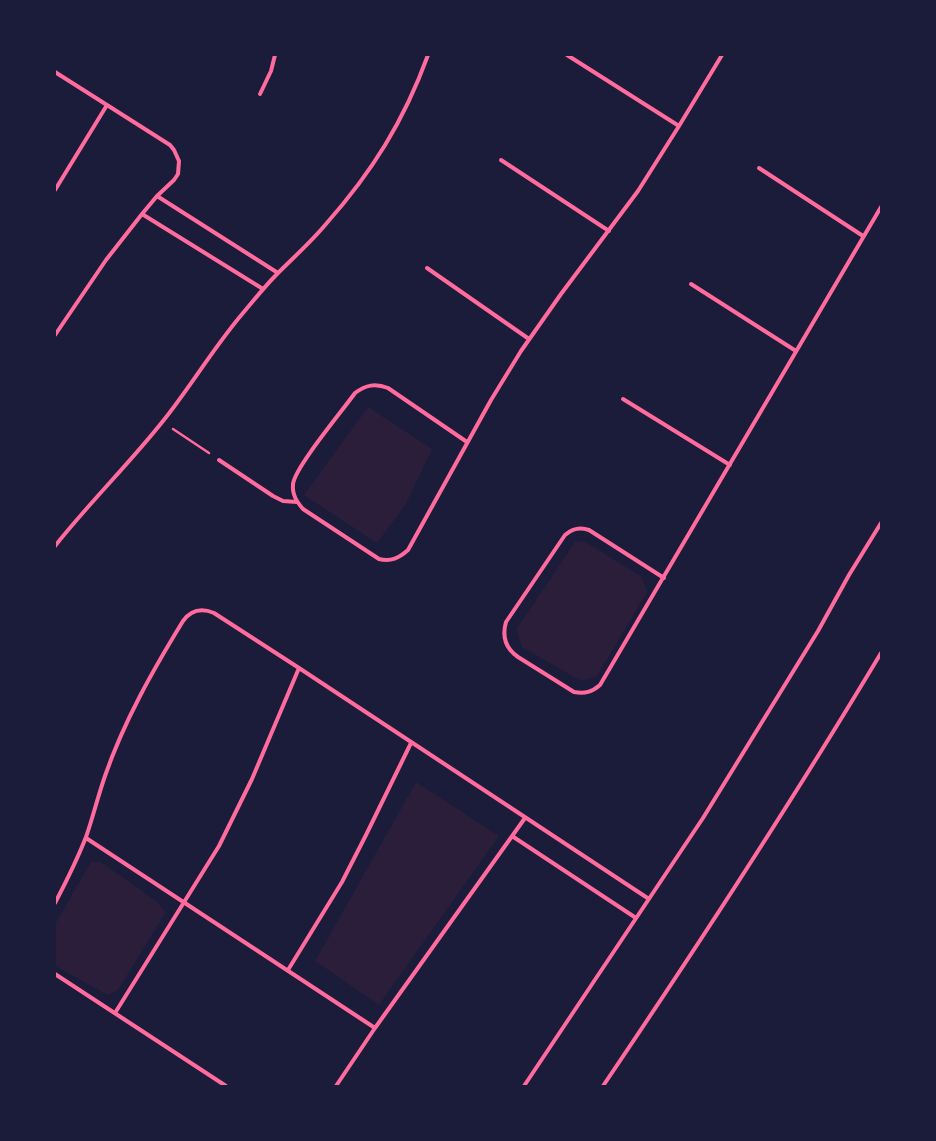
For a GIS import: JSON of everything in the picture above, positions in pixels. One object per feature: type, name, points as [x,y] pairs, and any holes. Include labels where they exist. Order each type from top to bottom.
[{"type":"street","points":[[260,94],[271,71],[275,55]]},
{"type":"street","points":[[55,546],[78,516],[163,422],[222,340],[263,289],[325,226],[348,198],[388,142],[416,88],[428,55]]},
{"type":"street","points":[[567,55],[680,126]]},
{"type":"street","points":[[467,442],[388,388],[376,385],[362,388],[355,393],[296,475],[293,484],[293,494],[303,509],[372,556],[385,561],[394,559],[405,553],[412,543],[491,400],[529,340],[560,294],[638,191],[680,126],[722,55]]},
{"type":"street","points":[[55,72],[174,150],[179,161],[178,174],[174,180],[157,196],[106,260],[55,335]]},
{"type":"street","points":[[55,190],[107,105]]},
{"type":"street","points":[[501,160],[609,231]]},
{"type":"street","points":[[759,168],[863,236]]},
{"type":"street","points":[[157,196],[278,273]]},
{"type":"street","points":[[664,578],[589,530],[582,528],[575,529],[565,535],[506,622],[504,639],[511,652],[574,692],[590,692],[600,685],[664,578],[881,207]]},
{"type":"street","points":[[142,214],[263,289]]},
{"type":"street","points":[[427,268],[529,340]]},
{"type":"street","points":[[691,284],[796,351]]},
{"type":"street","points":[[623,399],[730,465]]},
{"type":"street","points":[[219,460],[282,501],[297,502]]},
{"type":"street","points":[[524,1086],[703,818],[818,631],[849,575],[881,523]]},
{"type":"street","points":[[55,903],[86,838],[105,776],[144,687],[187,615],[200,610],[207,610],[214,613],[649,899]]},
{"type":"street","points":[[603,1086],[803,780],[881,653]]},
{"type":"street","points":[[115,1013],[219,846],[252,779],[299,668]]},
{"type":"street","points":[[288,970],[342,882],[411,743]]},
{"type":"street","points":[[336,1086],[375,1028],[525,818]]},
{"type":"street","points":[[512,836],[636,918]]},
{"type":"street","points":[[86,838],[375,1028]]},
{"type":"street","points":[[55,974],[226,1086]]},
{"type":"path","points":[[163,422],[219,460]]},
{"type":"shaded area","points":[[368,407],[432,449],[406,504],[377,543],[304,495]]},
{"type":"shaded area","points":[[584,541],[642,577],[647,592],[597,676],[581,681],[522,647],[516,630],[575,542]]},
{"type":"shaded area","points":[[416,782],[499,836],[379,1005],[315,961]]},
{"type":"shaded area","points":[[91,862],[101,862],[156,901],[166,912],[118,990],[108,995],[55,966],[55,924]]}]
